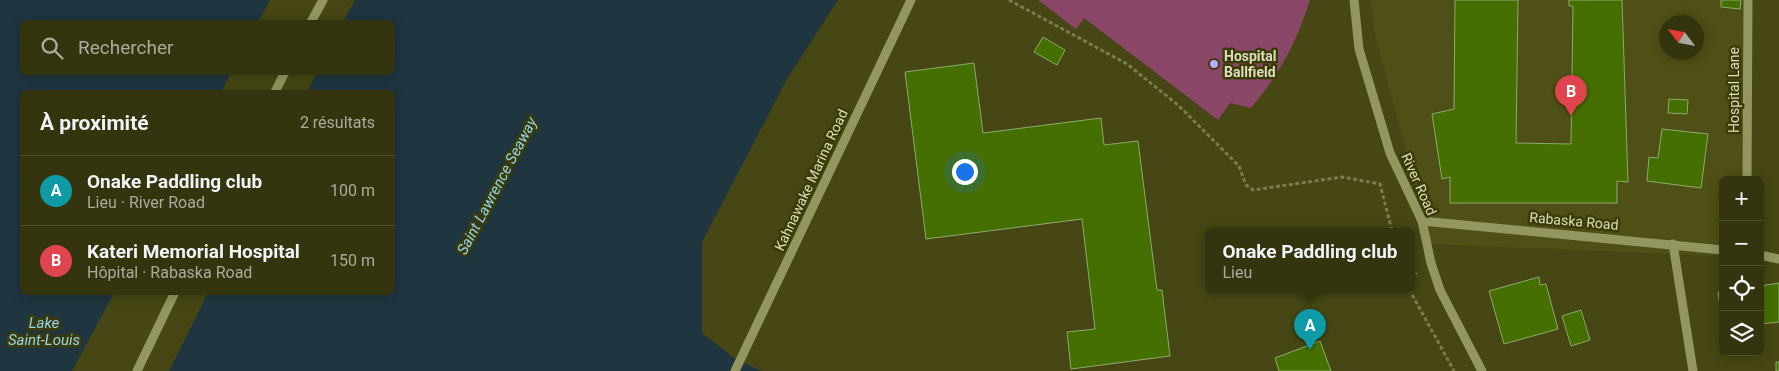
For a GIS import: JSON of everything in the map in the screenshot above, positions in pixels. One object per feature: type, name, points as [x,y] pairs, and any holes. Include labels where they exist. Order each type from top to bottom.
[{"type":"street","points":[[312,20],[323,0]]},
{"type":"street","name":"Kahnawake Marina Road","points":[[735,371],[910,0]]},
{"type":"street","name":"River Road","points":[[1354,0],[1359,49],[1390,153],[1422,221],[1431,263],[1440,290],[1482,371]]},
{"type":"street","name":"Hospital Lane","points":[[1747,176],[1748,0]]},
{"type":"street","points":[[276,90],[284,75]]},
{"type":"street","name":"Rabaska Road","points":[[1422,221],[1719,250]]},
{"type":"street","points":[[1673,244],[1693,371]]},
{"type":"street","points":[[1764,256],[1779,259]]},
{"type":"street","points":[[137,371],[174,295]]},
{"type":"path","points":[[1009,0],[1127,64],[1178,105],[1239,166],[1246,185],[1253,190],[1342,177],[1380,184],[1391,228]]},
{"type":"path","points":[[1411,293],[1454,371]]},
{"type":"shaded area","name":"Hospital Ballfield","points":[[1038,0],[1310,0],[1293,44],[1279,70],[1261,95],[1251,108],[1230,103],[1218,120],[1084,18],[1076,29]]},
{"type":"shaded area","points":[[1371,0],[1743,0],[1746,176],[1719,176],[1719,256],[1431,244],[1375,35]]},
{"type":"water","name":"Lake Saint-Louis","points":[[0,0],[270,0],[259,20],[20,20],[20,75],[230,75],[222,90],[20,90],[20,295],[113,295],[72,371],[0,371]]},
{"type":"water","name":"Saint Lawrence Seaway","points":[[355,0],[838,0],[787,79],[702,242],[702,333],[737,360],[762,371],[169,371],[207,295],[395,295],[395,90],[308,90],[316,75],[395,75],[395,20],[344,20]]},
{"type":"building","points":[[1455,0],[1518,0],[1516,143],[1571,144],[1573,6],[1569,6],[1569,0],[1622,0],[1628,182],[1617,181],[1617,203],[1450,203],[1450,177],[1442,179],[1432,114],[1454,109]]},
{"type":"building","points":[[1721,0],[1741,0],[1740,9],[1721,7]]},
{"type":"building","points":[[1043,37],[1065,50],[1057,65],[1034,52]]},
{"type":"building","points":[[974,63],[983,133],[1101,118],[1104,145],[1138,141],[1157,290],[1162,290],[1170,356],[1071,369],[1067,332],[1095,329],[1082,219],[926,239],[905,72]]},
{"type":"building","points":[[1669,99],[1688,100],[1687,114],[1668,113]]},
{"type":"building","points":[[1662,129],[1708,134],[1701,188],[1647,181],[1649,157],[1658,158]]},
{"type":"building","points":[[1539,277],[1540,285],[1546,284],[1558,329],[1504,344],[1489,291]]},
{"type":"building","points":[[1779,283],[1779,322],[1764,324],[1764,285]]},
{"type":"building","points":[[1581,310],[1590,340],[1571,346],[1562,316]]},
{"type":"building","points":[[1320,341],[1331,371],[1279,371],[1275,358]]},
{"type":"building","points":[[1776,362],[1779,362],[1779,371],[1776,371]]},
{"type":"place","name":"Hospital Ballfield","points":[[1214,64]]},
{"type":"place","name":"Kateri Memorial Hospital","points":[[1571,116]]},
{"type":"place","name":"Onake Paddling club","points":[[1310,350]]}]
